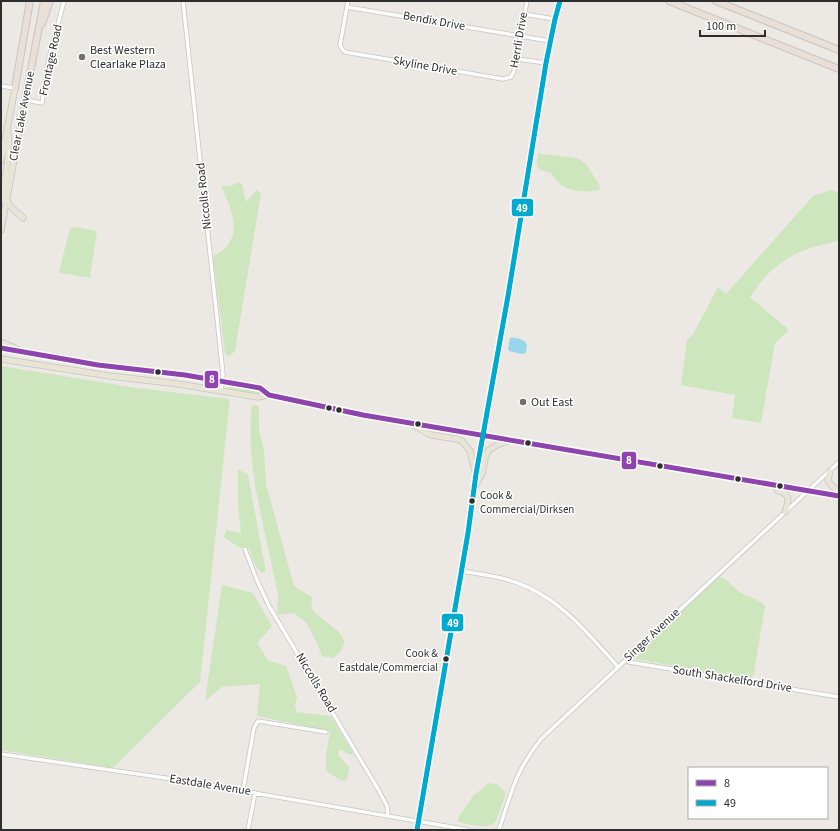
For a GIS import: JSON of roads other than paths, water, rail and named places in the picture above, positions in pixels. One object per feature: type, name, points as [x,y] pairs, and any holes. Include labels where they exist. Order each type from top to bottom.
[{"type":"highway","name":"Clear Lake Avenue","points":[[15,88],[30,1]]},
{"type":"highway","name":"Clear Lake Avenue","points":[[25,100],[44,1]]},
{"type":"highway","points":[[38,30],[44,19],[50,1]]},
{"type":"highway","points":[[669,1],[839,70]]},
{"type":"highway","points":[[716,1],[839,50]]},
{"type":"main road","name":"Clear Lake Avenue","points":[[1,161],[15,88]]},
{"type":"main road","name":"Clear Lake Avenue","points":[[1,230],[25,100]]},
{"type":"main road","points":[[1,201],[9,140],[7,126]]},
{"type":"main road","points":[[7,198],[9,205],[23,218]]},
{"type":"main road","points":[[1,342],[24,352]]},
{"type":"main road","points":[[1,348],[98,365],[178,374],[260,388],[269,394],[344,411],[839,496]]},
{"type":"main road","points":[[1,359],[110,376],[220,390],[258,397],[269,394]]},
{"type":"main road","points":[[409,422],[430,435],[457,439],[462,442],[470,451],[476,474]]},
{"type":"main road","points":[[473,490],[482,474],[488,451],[497,445],[513,440]]},
{"type":"main road","points":[[830,471],[828,481],[839,491]]},
{"type":"main road","points":[[774,484],[778,491],[783,492],[788,497],[789,503],[785,512]]},
{"type":"street","name":"Frontage Road","points":[[25,100],[42,103],[48,63],[64,1]]},
{"type":"street","name":"Niccolls Road","points":[[183,1],[223,374],[220,390]]},
{"type":"street","points":[[347,7],[348,1]]},
{"type":"street","name":"Herrli Drive","points":[[509,78],[514,73],[527,1]]},
{"type":"street","points":[[417,830],[461,571],[473,490],[527,183],[546,64],[554,19],[560,1]]},
{"type":"street","name":"Bendix Drive","points":[[347,7],[550,41]]},
{"type":"street","name":"Skyline Drive","points":[[347,7],[340,41],[342,49],[348,53],[503,79],[509,78]]},
{"type":"street","points":[[524,14],[554,19]]},
{"type":"street","points":[[517,59],[546,64]]},
{"type":"street","points":[[1,86],[15,88]]},
{"type":"street","name":"Singer Avenue","points":[[499,830],[513,786],[520,770],[534,747],[626,658],[839,462]]},
{"type":"street","name":"Niccolls Road","points":[[245,549],[263,595],[378,789],[387,806],[388,816]]},
{"type":"street","points":[[461,571],[505,579],[539,592],[566,611],[618,667]]},
{"type":"street","name":"South Shackelford Drive","points":[[626,658],[629,662],[839,697]]},
{"type":"street","points":[[243,790],[254,728],[258,721],[326,732]]},
{"type":"street","name":"Eastdale Avenue","points":[[1,754],[243,790],[469,830]]},
{"type":"street","points":[[248,830],[255,793]]},
{"type":"water","points":[[510,338],[524,341],[527,344],[526,353],[521,354],[509,351]]},
{"type":"place","name":"Best Western Clearlake Plaza","points":[[82,57]]},
{"type":"place","name":"Out East","points":[[523,402]]},
{"type":"place","name":"Cook & Commercial/Dirksen","points":[[472,501]]},
{"type":"place","name":"Cook & Eastdale/Commercial","points":[[446,659]]}]
